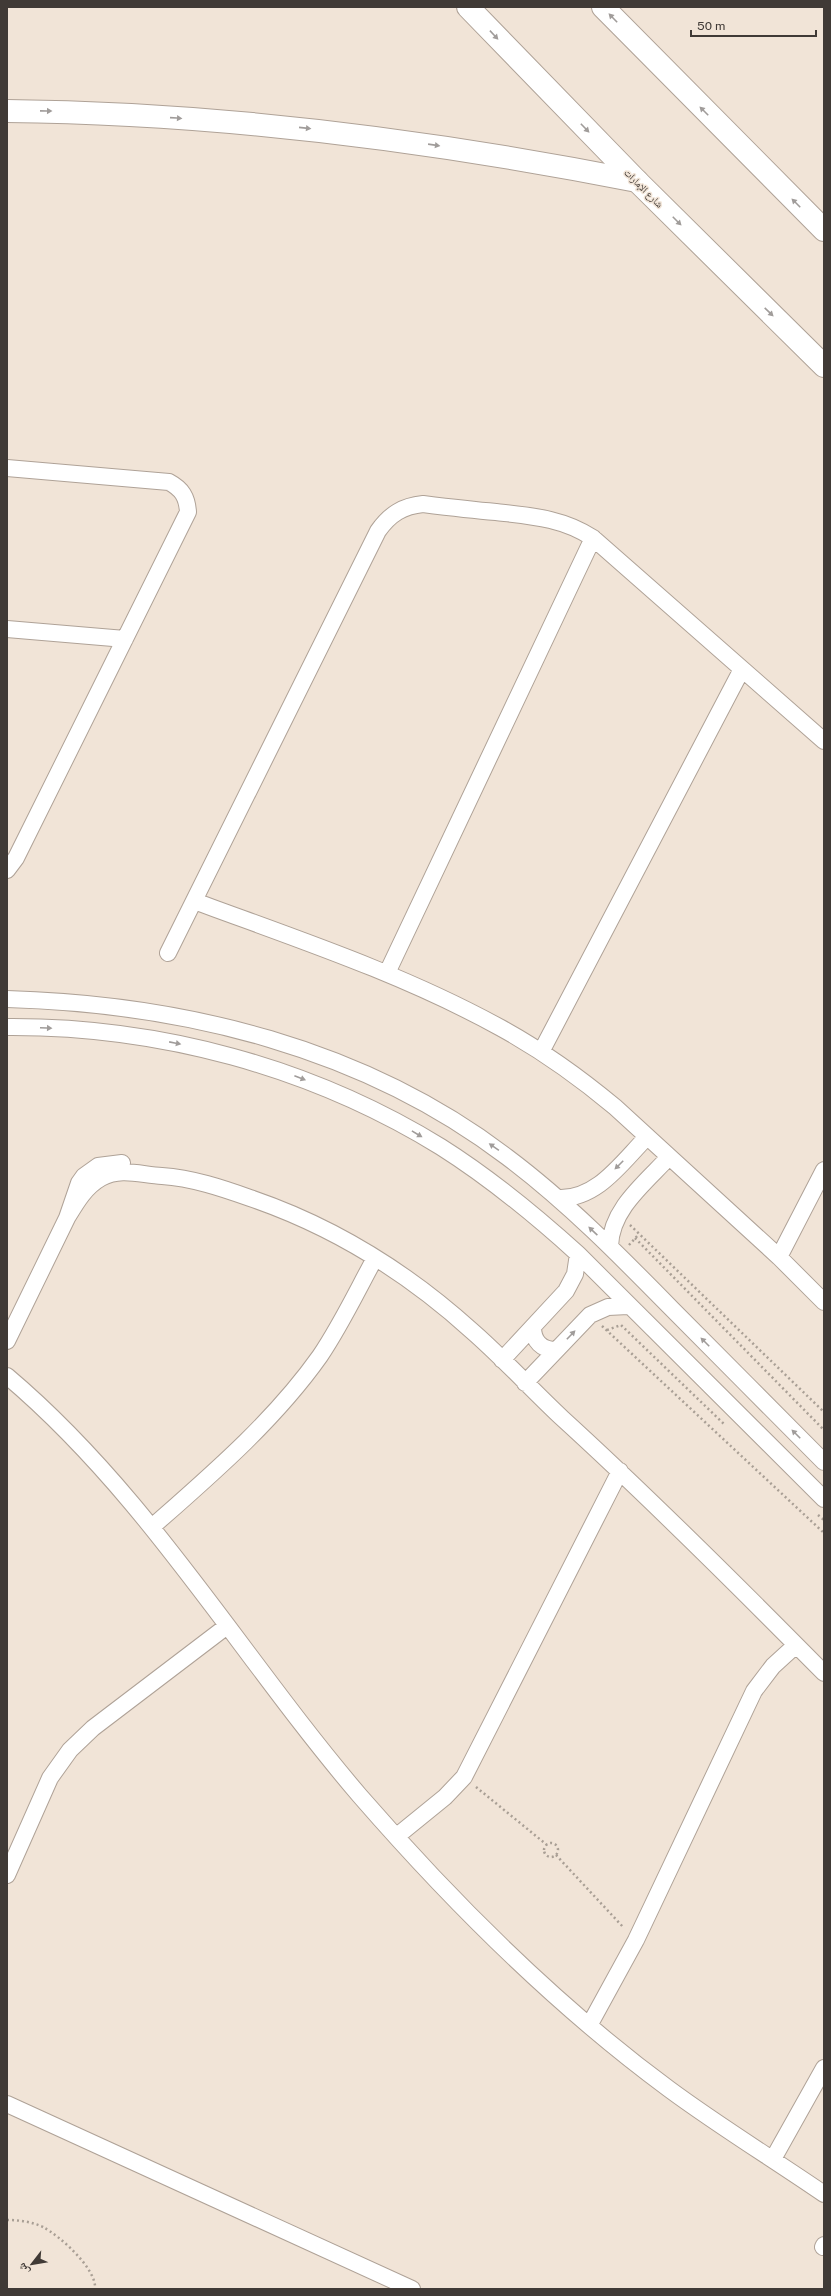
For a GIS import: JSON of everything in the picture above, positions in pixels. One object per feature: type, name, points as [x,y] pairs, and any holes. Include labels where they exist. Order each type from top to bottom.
[{"type":"main road","name":"شارع الإمارات","points":[[468,7],[637,181],[824,366]]},
{"type":"main road","points":[[603,7],[824,230]]},
{"type":"main road","points":[[7,111],[132,115],[302,128],[470,150],[637,181]]},
{"type":"street","points":[[7,468],[169,482],[181,491],[188,504],[185,519],[16,858],[7,870]]},
{"type":"street","points":[[168,953],[336,615],[384,522],[402,509],[423,504],[546,518],[571,525],[593,538],[824,741]]},
{"type":"street","points":[[387,973],[593,538]]},
{"type":"street","points":[[7,629],[125,639]]},
{"type":"street","points":[[541,1052],[742,669]]},
{"type":"street","points":[[194,901],[387,973],[472,1013],[541,1052],[604,1097],[779,1257],[824,1302]]},
{"type":"street","points":[[7,999],[49,1000],[168,1014],[239,1030],[308,1051],[376,1079],[443,1114],[506,1156],[558,1198],[610,1246],[824,1462]]},
{"type":"street","points":[[7,1028],[102,1032],[180,1044],[256,1063],[330,1089],[405,1126],[459,1160],[510,1196],[578,1254],[818,1504]]},
{"type":"street","points":[[558,1198],[577,1197],[595,1188],[647,1137]]},
{"type":"street","points":[[610,1246],[612,1228],[619,1213],[669,1157]]},
{"type":"street","points":[[779,1257],[824,1170]]},
{"type":"street","points":[[7,1341],[66,1218],[93,1183],[112,1173],[128,1172],[173,1177],[234,1193],[271,1205],[324,1230],[375,1258],[442,1305],[620,1471],[824,1673]]},
{"type":"street","points":[[502,1360],[566,1291],[575,1274],[578,1254]]},
{"type":"street","points":[[152,1527],[228,1459],[298,1384],[334,1335],[375,1258]]},
{"type":"street","points":[[525,1383],[590,1315],[608,1307],[628,1306]]},
{"type":"street","points":[[533,1327],[533,1333],[539,1344],[550,1350],[556,1350]]},
{"type":"street","points":[[7,1376],[68,1432],[152,1527],[297,1719],[397,1836],[484,1929],[590,2024],[669,2089],[824,2194]]},
{"type":"street","points":[[397,1836],[445,1798],[464,1778],[620,1471]]},
{"type":"street","points":[[7,1875],[50,1778],[70,1750],[93,1728],[227,1626]]},
{"type":"street","points":[[590,2024],[636,1940],[754,1691],[773,1666],[796,1645]]},
{"type":"street","points":[[773,2159],[824,2068]]},
{"type":"street","points":[[7,2104],[412,2289]]},
{"type":"path","points":[[619,1213],[824,1412]]},
{"type":"path","points":[[635,1238],[824,1430]]},
{"type":"path","points":[[590,1315],[824,1533]]},
{"type":"path","points":[[607,1330],[621,1325],[728,1429]]},
{"type":"path","points":[[818,1504],[824,1520]]},
{"type":"path","points":[[464,1778],[547,1845]]},
{"type":"path","points":[[547,1845],[554,1843],[556,1845],[558,1852],[556,1855]]},
{"type":"path","points":[[547,1845],[545,1848],[546,1855],[553,1857],[556,1855]]},
{"type":"path","points":[[556,1855],[636,1940]]},
{"type":"path","points":[[7,2220],[30,2222],[53,2233],[89,2269],[94,2280],[95,2289]]}]
